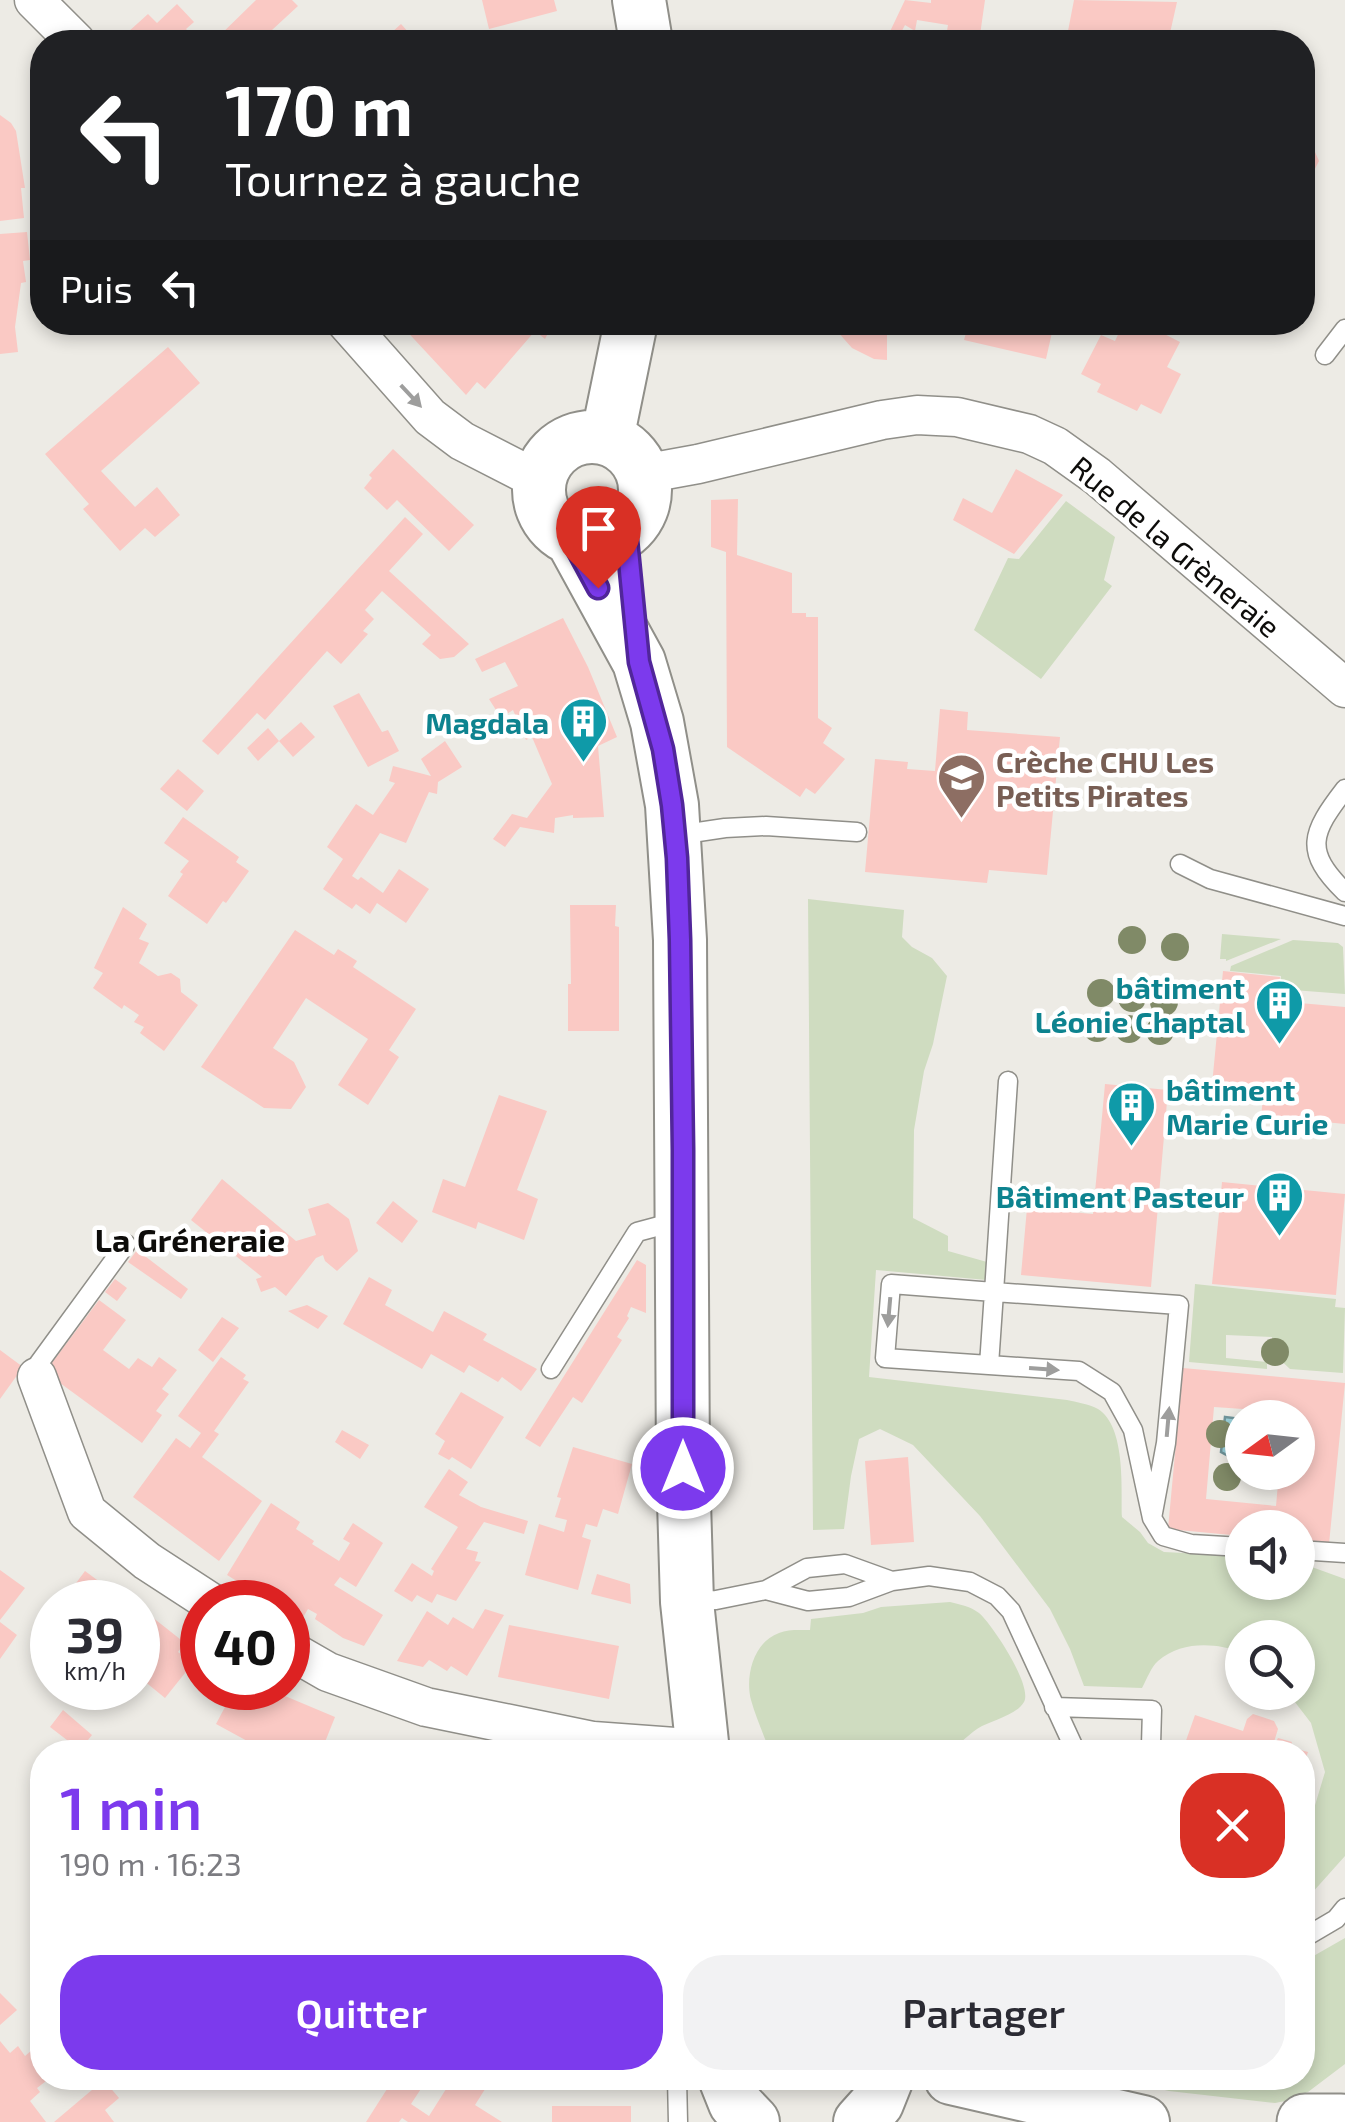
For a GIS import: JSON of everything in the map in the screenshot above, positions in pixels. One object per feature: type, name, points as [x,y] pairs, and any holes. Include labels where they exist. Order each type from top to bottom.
[{"type":"main road","points":[[1332,2121],[1345,2110]]},
{"type":"main road","points":[[1306,2122],[1341,2122]]},
{"type":"street","points":[[34,0],[64,30]]},
{"type":"street","points":[[639,0],[644,30]]},
{"type":"street","points":[[357,335],[430,417],[462,441],[540,481]]},
{"type":"street","points":[[625,457],[587,437],[567,443],[548,461],[540,481],[544,511],[552,524],[571,538],[603,542],[626,530],[644,502],[625,457],[630,335]]},
{"type":"street","name":"Rue de la Grèneraie","points":[[625,457],[698,464],[917,415],[957,417],[1029,434],[1055,446],[1097,476],[1345,688]]},
{"type":"street","points":[[626,530],[639,662],[663,749],[675,835],[680,940],[687,1602],[714,1740]]},
{"type":"street","points":[[571,538],[639,662]]},
{"type":"street","points":[[37,1378],[87,1512],[180,1582]]},
{"type":"street","points":[[310,1662],[426,1708],[583,1740]]},
{"type":"street","points":[[729,2090],[752,2122]]},
{"type":"street","points":[[860,2122],[882,2090]]},
{"type":"street","points":[[1003,2090],[1143,2122]]},
{"type":"lane","points":[[1325,355],[1345,329]]},
{"type":"lane","points":[[1345,790],[1320,826],[1316,846],[1321,866],[1345,892]]},
{"type":"lane","points":[[675,835],[766,826],[857,832]]},
{"type":"lane","points":[[1180,864],[1210,879],[1345,916]]},
{"type":"lane","points":[[989,1365],[1008,1081]]},
{"type":"lane","points":[[551,1369],[637,1232],[683,1220]]},
{"type":"lane","points":[[37,1378],[38,1363],[126,1244]]},
{"type":"lane","points":[[1152,1518],[1166,1444],[1179,1305],[891,1284],[885,1358],[1078,1371],[1112,1392],[1134,1430],[1152,1518],[1162,1536],[1191,1544],[1225,1546]]},
{"type":"lane","points":[[1315,1551],[1345,1553]]},
{"type":"lane","points":[[687,1602],[766,1590],[807,1568],[845,1564],[892,1580]]},
{"type":"lane","points":[[766,1590],[822,1600],[849,1597],[892,1580],[929,1576],[970,1582],[997,1596],[1011,1611],[1070,1740]]},
{"type":"lane","points":[[1054,1707],[1152,1710],[1152,1740]]},
{"type":"lane","points":[[1315,1930],[1345,1908]]},
{"type":"lane","points":[[677,2090],[678,2122]]},
{"type":"green space","points":[[1066,501],[1115,537],[1104,580],[1112,586],[1041,679],[974,630],[1008,558],[1019,559]]},
{"type":"green space","points":[[808,899],[904,910],[902,937],[932,958],[947,976],[914,1130],[913,1218],[948,1236],[948,1251],[987,1262],[987,1280],[876,1270],[869,1377],[1067,1400],[1098,1409],[1107,1418],[1118,1443],[1122,1517],[1148,1543],[1164,1552],[1225,1555],[1225,1600],[1315,1600],[1315,1568],[1345,1579],[1345,1856],[1315,1890],[1315,1805],[1325,1772],[1311,1723],[1301,1710],[1315,1710],[1315,1620],[1225,1620],[1225,1648],[1188,1647],[1167,1654],[1151,1670],[1142,1688],[1084,1686],[1050,1609],[980,1516],[913,1445],[880,1429],[859,1439],[844,1529],[813,1530]]},
{"type":"green space","points":[[1222,934],[1281,939],[1226,961],[1220,959]]},
{"type":"green space","points":[[1293,940],[1338,943],[1343,947],[1345,994],[1280,989],[1281,976],[1230,971],[1231,966]]},
{"type":"green space","points":[[1195,1284],[1336,1299],[1335,1307],[1345,1308],[1343,1373],[1290,1369],[1274,1354],[1272,1337],[1226,1335],[1226,1358],[1267,1362],[1267,1369],[1189,1362]]},
{"type":"green space","points":[[950,1602],[979,1613],[1017,1670],[1023,1683],[1024,1702],[963,1740],[766,1740],[751,1700],[749,1681],[753,1661],[763,1644],[779,1633],[810,1630],[811,1619],[881,1607]]},
{"type":"green space","points":[[1345,1938],[1345,2064],[1315,2087],[1315,1955]]},
{"type":"green space","points":[[1165,2090],[1311,2090],[1275,2103]]},
{"type":"water","points":[[1225,1417],[1225,1454],[1221,1452]]},
{"type":"building","points":[[256,0],[292,0],[298,6],[272,30],[225,30]]},
{"type":"building","points":[[482,0],[554,0],[557,11],[489,29]]},
{"type":"building","points":[[905,0],[985,0],[981,30],[947,30],[948,25],[917,20],[915,30],[905,25],[902,30],[891,30]]},
{"type":"building","points":[[1074,0],[1177,2],[1171,30],[1068,30]]},
{"type":"building","points":[[177,4],[194,22],[187,30],[130,30],[148,14],[157,23]]},
{"type":"building","points":[[0,115],[16,131],[25,188],[21,188],[24,218],[0,221]]},
{"type":"building","points":[[27,232],[30,260],[23,261],[26,282],[21,283],[15,327],[18,352],[0,354],[0,234]]},
{"type":"building","points":[[410,335],[532,335],[485,389],[477,382],[466,395]]},
{"type":"building","points":[[840,335],[887,335],[887,360],[874,359],[852,348]]},
{"type":"building","points":[[965,335],[1051,335],[1046,359],[964,340]]},
{"type":"building","points":[[1101,335],[1115,341],[1118,335],[1166,335],[1180,342],[1167,367],[1181,374],[1161,414],[1141,404],[1137,411],[1097,392],[1101,384],[1081,374]]},
{"type":"building","points":[[168,347],[200,383],[101,471],[135,507],[157,487],[180,515],[155,537],[145,528],[120,551],[83,509],[89,504],[45,454]]},
{"type":"building","points":[[393,449],[474,525],[449,551],[397,500],[387,510],[364,488],[372,478],[369,475]]},
{"type":"building","points":[[1016,469],[1063,495],[1014,554],[953,520],[963,498],[992,513]]},
{"type":"building","points":[[738,499],[737,555],[792,573],[792,613],[818,617],[818,718],[832,728],[823,743],[845,759],[815,794],[806,788],[800,797],[727,747],[726,552],[711,547],[711,500]]},
{"type":"building","points":[[405,517],[423,534],[389,571],[469,644],[454,657],[440,659],[422,644],[431,635],[382,591],[365,610],[374,619],[363,631],[368,634],[341,664],[327,651],[265,720],[257,713],[218,755],[202,741]]},
{"type":"building","points":[[563,618],[617,737],[598,746],[604,817],[555,818],[554,833],[520,827],[505,847],[493,839],[512,814],[527,818],[552,784],[532,737],[526,740],[513,710],[501,718],[489,699],[518,686],[505,662],[482,672],[475,659]]},
{"type":"building","points":[[359,693],[382,732],[388,730],[399,751],[368,767],[333,706]]},
{"type":"building","name":"Crèche CHU Les Petits Pirates","points":[[940,709],[968,712],[967,730],[1060,737],[1047,875],[989,870],[987,883],[865,872],[875,759],[908,762],[907,769],[935,771]]},
{"type":"building","points":[[301,722],[315,737],[293,757],[279,741]]},
{"type":"building","points":[[268,728],[279,741],[258,761],[247,748]]},
{"type":"building","points":[[445,741],[462,767],[438,782],[437,794],[429,792],[406,843],[380,833],[352,876],[358,880],[361,877],[383,893],[399,869],[429,889],[406,923],[377,903],[370,914],[356,904],[352,909],[323,889],[343,859],[327,847],[356,804],[373,815],[395,783],[389,781],[393,766],[431,776],[421,759]]},
{"type":"building","points":[[178,769],[204,791],[187,811],[160,789]]},
{"type":"building","points":[[183,817],[239,857],[236,862],[249,871],[207,924],[168,896],[189,861],[164,843]]},
{"type":"building","points":[[570,905],[616,905],[619,1031],[568,1031]]},
{"type":"building","points":[[123,907],[147,924],[139,939],[149,943],[139,963],[158,976],[171,973],[180,979],[181,992],[198,1005],[164,1051],[140,1033],[144,1027],[134,1022],[139,1015],[124,1005],[122,1009],[93,988],[103,973],[94,968]]},
{"type":"building","points":[[295,930],[334,955],[338,949],[357,961],[353,967],[416,1009],[389,1050],[399,1057],[368,1105],[338,1085],[368,1039],[306,998],[273,1048],[294,1062],[306,1087],[291,1109],[264,1108],[201,1067]]},
{"type":"building","name":"bâtiment Léonie Chaptal","points":[[1223,971],[1280,977],[1277,1001],[1345,1007],[1345,1124],[1261,1116],[1264,1090],[1212,1085]]},
{"type":"building","name":"bâtiment Marie Curie","points":[[1105,1084],[1168,1090],[1151,1287],[1021,1275],[1027,1208],[1093,1214]]},
{"type":"building","points":[[499,1095],[547,1111],[517,1190],[538,1199],[524,1240],[478,1222],[476,1229],[432,1212],[443,1179],[465,1187]]},
{"type":"building","points":[[222,1179],[296,1241],[316,1235],[308,1209],[328,1203],[349,1219],[358,1251],[337,1271],[323,1255],[316,1258],[286,1296],[275,1287],[261,1292],[256,1279],[262,1277],[191,1220]]},
{"type":"building","name":"Bâtiment Pasteur","points":[[1222,1182],[1345,1194],[1336,1295],[1212,1284]]},
{"type":"building","points":[[393,1201],[418,1221],[402,1243],[376,1223]]},
{"type":"building","points":[[137,1250],[188,1289],[181,1299],[128,1262]]},
{"type":"building","points":[[637,1260],[646,1265],[646,1313],[631,1307],[617,1337],[622,1340],[582,1403],[573,1397],[540,1447],[525,1438]]},
{"type":"building","points":[[369,1277],[392,1290],[385,1305],[433,1332],[444,1311],[487,1334],[483,1340],[537,1369],[521,1391],[502,1377],[498,1382],[469,1365],[464,1373],[431,1354],[422,1369],[343,1324]]},
{"type":"building","points":[[115,1279],[127,1288],[117,1301],[105,1292]]},
{"type":"building","points":[[99,1300],[126,1320],[103,1350],[129,1369],[138,1358],[152,1367],[159,1357],[177,1370],[162,1389],[169,1394],[156,1411],[162,1415],[142,1443],[45,1372]]},
{"type":"building","points":[[307,1305],[328,1316],[318,1329],[288,1311]]},
{"type":"building","points":[[222,1317],[239,1328],[213,1362],[198,1350]]},
{"type":"building","points":[[0,1350],[23,1367],[0,1399]]},
{"type":"building","points":[[221,1357],[246,1375],[243,1379],[249,1382],[214,1431],[219,1434],[202,1457],[262,1501],[219,1561],[133,1497],[176,1438],[190,1448],[201,1433],[178,1416]]},
{"type":"building","points":[[1183,1368],[1345,1383],[1329,1544],[1315,1543],[1315,1510],[1225,1510],[1225,1534],[1168,1529]]},
{"type":"building","points":[[461,1392],[504,1417],[471,1469],[452,1457],[449,1460],[438,1454],[445,1441],[435,1434]]},
{"type":"building","points":[[342,1430],[369,1445],[360,1459],[335,1442]]},
{"type":"building","points":[[573,1447],[632,1464],[618,1514],[603,1509],[597,1527],[586,1524],[582,1537],[591,1540],[578,1590],[525,1575],[539,1524],[564,1532],[567,1520],[555,1517],[561,1498],[557,1497]]},
{"type":"building","points":[[908,1457],[914,1542],[871,1545],[865,1461]]},
{"type":"building","points":[[449,1469],[468,1482],[459,1495],[481,1507],[528,1521],[524,1534],[484,1522],[466,1549],[478,1552],[475,1561],[481,1562],[456,1601],[437,1594],[432,1603],[417,1595],[412,1602],[394,1591],[412,1563],[432,1576],[431,1569],[458,1527],[424,1507]]},
{"type":"building","points":[[271,1503],[300,1522],[296,1529],[314,1541],[312,1544],[339,1561],[350,1543],[343,1539],[353,1523],[383,1543],[356,1587],[340,1577],[334,1585],[383,1615],[364,1646],[343,1638],[315,1619],[317,1614],[310,1610],[310,1580],[235,1580],[227,1575]]},
{"type":"building","points":[[0,1570],[25,1588],[0,1620]]},
{"type":"building","points":[[85,1571],[97,1580],[78,1580]]},
{"type":"building","points":[[597,1574],[630,1584],[631,1604],[591,1594]]},
{"type":"building","points":[[485,1609],[504,1615],[467,1676],[451,1666],[447,1671],[429,1660],[423,1667],[397,1661],[427,1611],[448,1625],[453,1617],[473,1629]]},
{"type":"building","points":[[0,1622],[17,1635],[0,1659]]},
{"type":"building","points":[[160,1623],[180,1639],[180,1679],[165,1698],[160,1694]]},
{"type":"building","points":[[509,1625],[619,1646],[609,1699],[498,1677]]},
{"type":"building","points":[[310,1706],[335,1717],[326,1740],[245,1740],[216,1724],[223,1710],[310,1710]]},
{"type":"building","points":[[63,1710],[92,1735],[88,1740],[67,1740],[50,1727]]},
{"type":"building","points":[[1253,1714],[1274,1721],[1278,1729],[1275,1740],[1186,1740],[1195,1715],[1243,1731]]},
{"type":"building","points":[[0,1993],[17,2010],[0,2025]]},
{"type":"building","points":[[0,2041],[10,2053],[18,2046],[25,2056],[30,2052],[30,2090],[40,2092],[30,2101],[46,2122],[0,2122]]},
{"type":"building","points":[[92,2090],[112,2090],[119,2098],[105,2110],[114,2122],[54,2122]]},
{"type":"building","points":[[386,2090],[420,2090],[411,2104],[429,2116],[445,2090],[484,2090],[475,2105],[502,2122],[408,2122],[402,2118],[399,2122],[366,2122]]},
{"type":"building","points":[[552,2106],[631,2106],[631,2122],[552,2122]]},
{"type":"place","name":"Magdala","points":[[584,764]]},
{"type":"place","name":"Crèche CHU Les Petits Pirates","points":[[961,820]]},
{"type":"place","name":"bâtiment Léonie Chaptal","points":[[1280,1046]]},
{"type":"place","name":"bâtiment Marie Curie","points":[[1131,1148]]},
{"type":"place","name":"Bâtiment Pasteur","points":[[1279,1238]]},
{"type":"district","name":"La Gréneraie","points":[[190,1239]]},
{"type":"route","points":[[598,588],[571,538],[603,542],[626,530],[639,662],[663,749],[677,858],[683,1150],[683,1468]]}]
